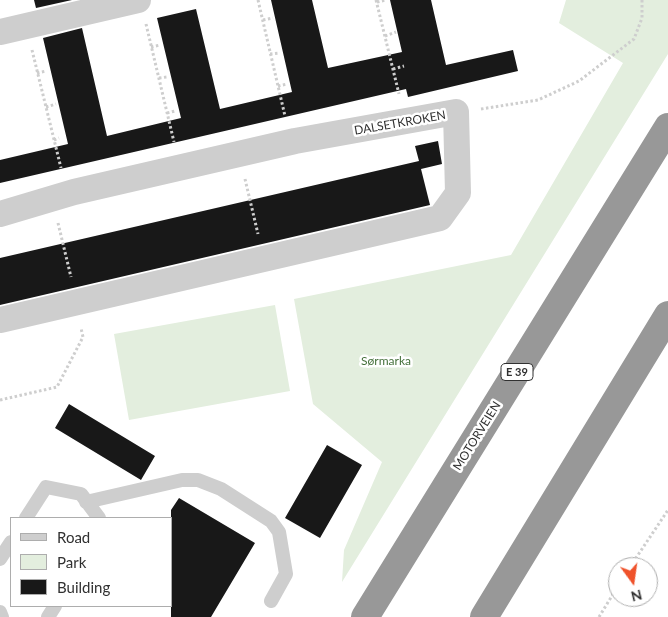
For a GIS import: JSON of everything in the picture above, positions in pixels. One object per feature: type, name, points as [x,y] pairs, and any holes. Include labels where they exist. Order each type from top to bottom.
[{"type":"highway","name":"MOTORVEIEN","points":[[365,617],[668,127]]},
{"type":"highway","points":[[484,617],[668,315]]},
{"type":"street","points":[[0,32],[26,26],[141,9]]},
{"type":"street","name":"DALSETKROKEN","points":[[0,214],[74,192],[296,141],[456,112],[458,193],[440,218],[0,320]]},
{"type":"lane","points":[[86,502],[182,480],[198,480],[221,489],[271,521],[279,532],[286,574],[271,601]]},
{"type":"lane","points":[[27,517],[46,487],[81,494],[98,517]]},
{"type":"lane","points":[[0,559],[10,544]]},
{"type":"lane","points":[[0,612],[2,617]]},
{"type":"path","points":[[258,0],[285,118]]},
{"type":"path","points":[[386,0],[376,1],[401,102]]},
{"type":"path","points":[[456,112],[538,100],[579,81],[634,40],[642,18],[642,0]]},
{"type":"path","points":[[141,9],[174,144]]},
{"type":"path","points":[[262,20],[273,18]]},
{"type":"path","points":[[26,26],[63,176]]},
{"type":"path","points":[[385,36],[396,32]]},
{"type":"path","points":[[151,47],[160,45]]},
{"type":"path","points":[[270,54],[280,53]]},
{"type":"path","points":[[393,69],[404,66]]},
{"type":"path","points":[[38,73],[46,71]]},
{"type":"path","points":[[158,78],[167,77]]},
{"type":"path","points":[[278,86],[287,84]]},
{"type":"path","points":[[46,107],[56,104]]},
{"type":"path","points":[[167,113],[175,111]]},
{"type":"path","points":[[54,140],[59,138]]},
{"type":"path","points":[[0,400],[57,387],[83,337],[77,301]]},
{"type":"path","points":[[637,557],[668,510]]},
{"type":"path","points":[[599,617],[608,602]]},
{"type":"green space","name":"Sørmarka","points":[[566,0],[668,0],[668,54],[342,582],[344,550],[382,462],[313,404],[294,299],[511,255],[623,63],[559,23]]},
{"type":"green space","points":[[275,305],[290,391],[129,420],[114,334]]},
{"type":"building","points":[[34,0],[72,0],[36,8]]},
{"type":"building","points":[[271,0],[312,0],[328,68],[402,52],[390,0],[431,0],[446,65],[513,50],[518,71],[408,97],[406,89],[0,183],[0,160],[68,144],[43,38],[82,28],[107,136],[181,118],[157,18],[196,9],[220,109],[292,92]]},
{"type":"building","points":[[438,141],[442,164],[421,169],[430,205],[0,305],[0,258],[419,161],[415,146]]},
{"type":"building","points":[[69,404],[155,456],[141,480],[55,428]]},
{"type":"building","points":[[327,445],[362,465],[320,538],[285,518]]},
{"type":"building","points":[[179,498],[255,543],[211,617],[171,617],[171,510]]}]
